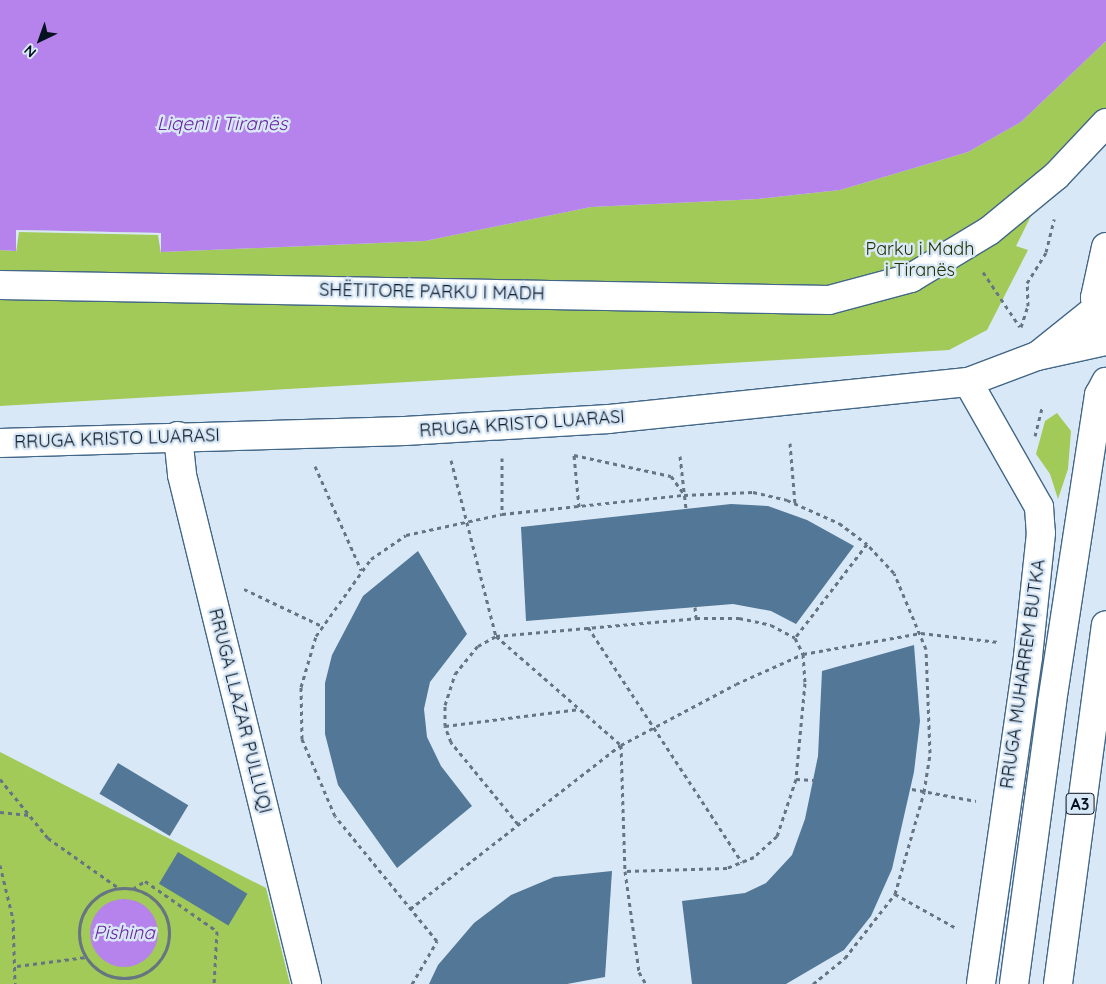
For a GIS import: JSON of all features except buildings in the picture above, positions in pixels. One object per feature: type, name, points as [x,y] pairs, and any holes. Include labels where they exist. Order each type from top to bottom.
[{"type":"main road","name":"SHËTITORE PARKU I MADH","points":[[0,285],[794,300],[864,293],[911,278],[989,231],[1056,176],[1106,123]]},
{"type":"main road","points":[[1106,247],[1097,274],[1096,309],[1106,340]]},
{"type":"main road","name":"RRUGA KRISTO LUARASI","points":[[1037,356],[1096,309]]},
{"type":"main road","name":"RRUGA KRISTO LUARASI","points":[[0,443],[178,436],[405,431],[609,419],[968,382],[1037,356],[1106,340]]},
{"type":"main road","name":"RRUGA MUHARREM BUTKA","points":[[968,382],[1036,500],[1041,533],[1028,657],[981,984]]},
{"type":"main road","points":[[1014,984],[1052,702],[1099,395],[1106,382]]},
{"type":"main road","name":"RRUGA LLAZAR PULLUQI","points":[[178,436],[182,475],[307,984]]},
{"type":"main road","name":"A3","points":[[1058,984],[1106,625]]},
{"type":"path","points":[[993,285],[1021,328],[1028,306],[1027,283],[1053,233]]},
{"type":"path","points":[[1033,441],[1042,407]]},
{"type":"path","points":[[790,443],[796,504]]},
{"type":"path","points":[[579,508],[574,455],[671,476],[684,494]]},
{"type":"path","points":[[502,456],[502,514]]},
{"type":"path","points":[[680,456],[686,509]]},
{"type":"path","points":[[312,459],[361,570]]},
{"type":"path","points":[[451,459],[496,636],[621,745],[625,871],[639,972],[646,984]]},
{"type":"path","points":[[412,984],[437,941],[335,816],[302,739],[301,687],[322,626],[361,570],[406,535],[502,514],[579,508],[684,494],[753,492],[796,504],[839,523],[867,544],[894,573],[920,633],[932,705],[924,792],[895,894],[846,958],[816,983]]},
{"type":"path","points":[[795,638],[867,544]]},
{"type":"path","points":[[205,570],[322,626]]},
{"type":"path","points":[[695,607],[696,618]]},
{"type":"path","points":[[518,824],[452,742],[445,726],[445,704],[455,674],[478,646],[496,636],[696,618],[740,618],[771,625],[795,638],[803,654],[796,779],[777,836],[742,862],[727,868],[625,871]]},
{"type":"path","points":[[588,627],[742,862]]},
{"type":"path","points":[[410,909],[621,745],[803,654],[920,633],[1006,643]]},
{"type":"path","points":[[445,726],[580,709]]},
{"type":"path","points":[[796,779],[814,780]]},
{"type":"path","points":[[0,780],[48,838],[119,888]]},
{"type":"path","points":[[912,789],[982,802]]},
{"type":"path","points":[[0,812],[30,816]]},
{"type":"path","points":[[0,864],[13,919],[17,966],[15,984]]},
{"type":"path","points":[[134,889],[145,881],[217,931],[214,984]]},
{"type":"path","points":[[119,888],[134,889],[147,894],[166,915],[168,943],[154,967],[126,978],[110,976],[86,957],[79,927],[84,912],[94,900],[119,888]]},
{"type":"path","points":[[895,894],[956,928]]},
{"type":"path","points":[[17,966],[86,957]]},
{"type":"path","points":[[125,984],[126,978]]},
{"type":"green space","name":"Parku i Madh i Tiranës","points":[[1106,41],[1106,111],[1055,168],[1016,246],[1028,250],[987,330],[949,350],[0,406],[0,250],[16,251],[16,230],[161,233],[161,252],[425,241],[591,207],[758,199],[840,190],[968,152],[1021,122]]},
{"type":"green space","points":[[1057,413],[1071,431],[1068,469],[1058,499],[1050,474],[1036,454],[1045,421]]},
{"type":"green space","points":[[0,752],[266,888],[290,984],[0,984]]},
{"type":"water","name":"Liqeni i Tiranës","points":[[0,0],[1106,0],[1106,41],[1021,122],[968,152],[840,190],[758,199],[591,207],[425,241],[161,252],[161,233],[17,230],[16,251],[0,250]]},
{"type":"water","name":"Pishina","points":[[124,899],[137,902],[148,909],[155,920],[158,933],[155,946],[148,957],[137,964],[124,967],[111,964],[100,957],[93,946],[90,933],[93,920],[100,909],[111,902]]},
{"type":"pier","points":[[16,230],[161,233],[161,254],[158,235],[19,232],[16,253]]}]
